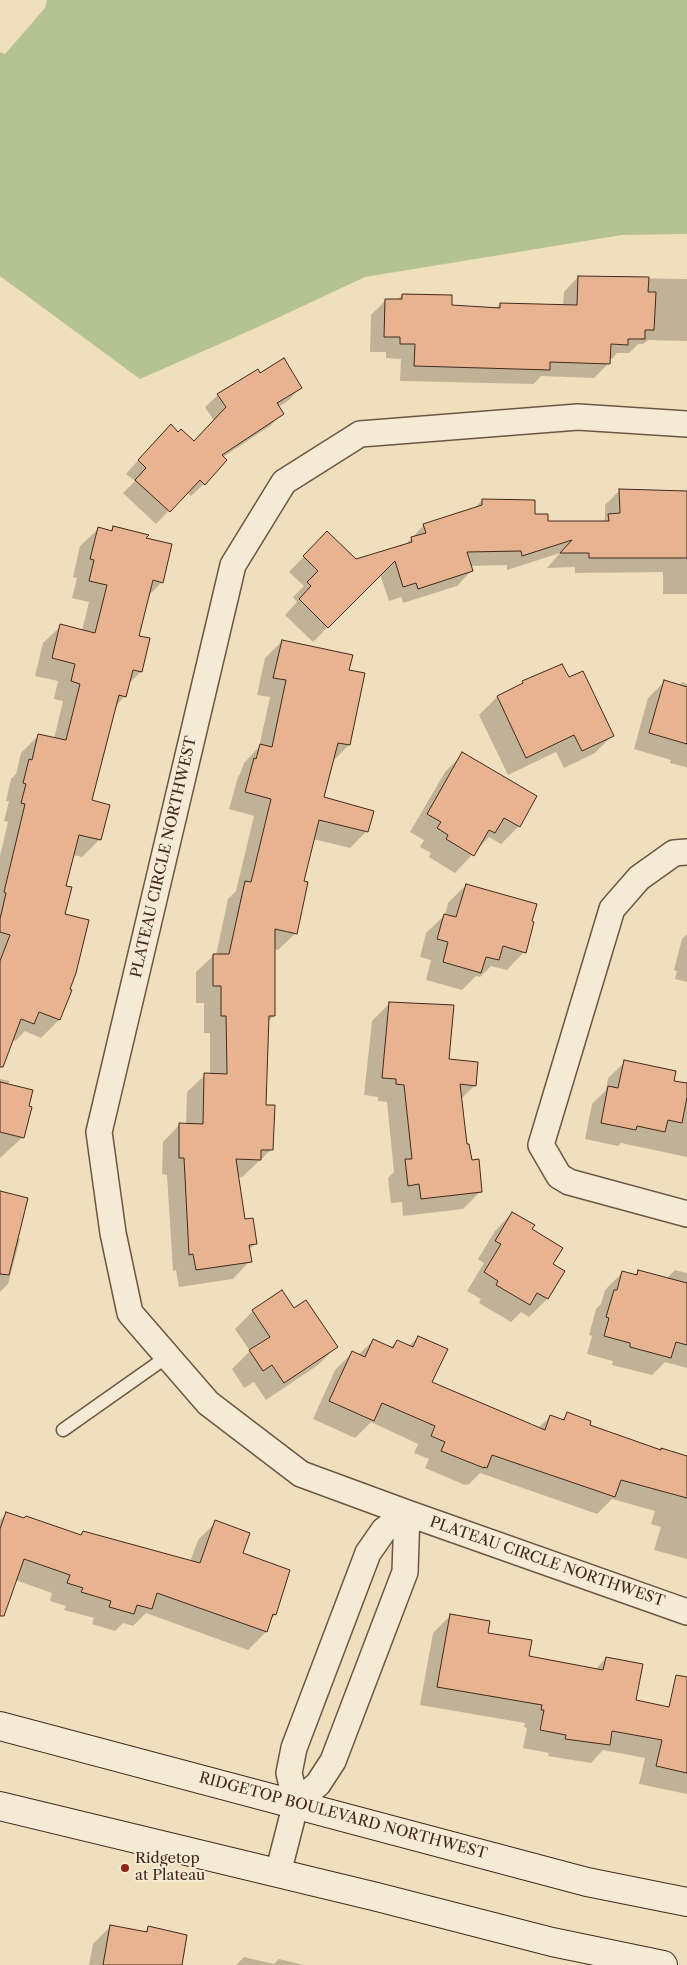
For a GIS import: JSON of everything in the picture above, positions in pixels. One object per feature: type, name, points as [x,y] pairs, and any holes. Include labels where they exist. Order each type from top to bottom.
[{"type":"main road","name":"RIDGETOP BOULEVARD NORTHWEST","points":[[0,1726],[296,1803],[587,1882],[687,1902]]},
{"type":"main road","points":[[0,1806],[377,1897],[552,1942],[663,1965]]},
{"type":"street","name":"PLATEAU CIRCLE NORTHWEST","points":[[687,424],[578,417],[360,434],[284,482],[233,564],[99,1132],[113,1233],[130,1313],[208,1403],[301,1474],[687,1612]]},
{"type":"street","points":[[687,852],[674,853],[639,878],[612,909],[541,1145],[559,1176],[569,1182],[687,1214]]},
{"type":"street","name":"PLATEAU CIRCLE NORTHWEST","points":[[296,1803],[318,1784],[333,1761],[405,1572],[407,1513]]},
{"type":"street","points":[[278,1874],[296,1803],[290,1774],[297,1738],[368,1553],[384,1530],[407,1513]]},
{"type":"lane","points":[[63,1430],[168,1356]]},
{"type":"green space","points":[[47,0],[687,0],[687,234],[622,235],[365,277],[140,379],[0,276],[0,52],[5,54],[45,8]]},
{"type":"building","points":[[578,276],[649,277],[648,292],[656,292],[654,330],[645,330],[645,339],[628,339],[628,345],[611,344],[610,364],[550,362],[550,370],[414,366],[415,344],[400,344],[400,337],[384,337],[385,299],[402,299],[402,294],[452,295],[452,305],[500,308],[500,303],[577,305]]},
{"type":"building","points":[[284,358],[302,388],[277,403],[284,414],[222,455],[227,460],[205,485],[200,480],[170,512],[135,480],[146,468],[138,460],[171,424],[178,432],[181,429],[194,441],[226,407],[217,394],[258,369],[260,373]]},
{"type":"building","points":[[619,489],[687,491],[687,558],[589,558],[589,553],[560,553],[572,540],[522,556],[521,551],[467,552],[473,571],[418,589],[416,583],[403,587],[395,561],[328,628],[299,599],[311,586],[307,582],[318,571],[303,556],[327,531],[356,559],[412,542],[411,537],[426,533],[423,524],[482,505],[482,499],[535,500],[535,514],[548,514],[548,521],[609,521],[608,514],[620,513]]},
{"type":"building","points":[[113,526],[149,535],[146,538],[172,544],[163,583],[153,580],[139,636],[150,638],[142,672],[133,670],[126,697],[119,695],[92,800],[110,805],[101,840],[79,835],[66,886],[72,887],[65,914],[89,920],[76,973],[70,989],[72,990],[60,1020],[39,1012],[34,1024],[21,1019],[3,1067],[0,1067],[0,961],[10,935],[0,932],[0,919],[6,893],[4,892],[25,804],[21,803],[26,784],[23,783],[29,759],[32,760],[38,734],[66,740],[80,684],[71,681],[75,664],[52,658],[60,624],[95,633],[107,585],[89,581],[94,560],[90,559],[98,527],[112,531]]},
{"type":"building","points":[[282,640],[353,655],[349,670],[365,673],[350,745],[338,743],[324,797],[374,811],[368,832],[319,820],[304,881],[308,882],[297,934],[275,929],[275,1016],[269,1016],[266,1105],[275,1105],[273,1150],[261,1150],[261,1160],[236,1159],[245,1219],[253,1218],[257,1244],[249,1245],[252,1262],[196,1270],[193,1254],[189,1255],[184,1158],[179,1158],[179,1123],[203,1124],[204,1073],[227,1074],[226,1016],[221,1016],[221,986],[213,986],[213,954],[229,954],[245,881],[251,882],[271,799],[245,792],[254,758],[256,759],[260,744],[272,747],[286,680],[273,678]]},
{"type":"building","points":[[562,664],[569,677],[583,671],[614,736],[582,751],[574,735],[526,758],[497,696],[523,683],[522,681]]},
{"type":"building","points":[[664,680],[687,687],[687,744],[649,733]]},
{"type":"building","points":[[462,752],[537,796],[520,827],[504,818],[495,833],[489,830],[474,856],[446,839],[448,835],[437,828],[441,822],[427,814]]},
{"type":"building","points":[[466,884],[537,904],[526,953],[503,946],[499,960],[486,957],[481,973],[443,962],[448,942],[437,939],[444,914],[456,917]]},
{"type":"building","points":[[389,1002],[454,1005],[449,1059],[478,1062],[476,1086],[460,1084],[467,1144],[469,1144],[472,1160],[479,1159],[482,1192],[421,1199],[419,1184],[408,1186],[405,1159],[412,1159],[404,1085],[396,1084],[396,1079],[382,1078]]},
{"type":"building","points":[[624,1060],[676,1071],[674,1081],[687,1083],[687,1097],[682,1123],[668,1120],[665,1132],[637,1126],[636,1130],[601,1123],[608,1086],[618,1088]]},
{"type":"building","points":[[0,1082],[33,1090],[29,1106],[32,1107],[24,1138],[0,1132]]},
{"type":"building","points":[[0,1191],[28,1198],[9,1275],[0,1274]]},
{"type":"building","points":[[512,1212],[535,1225],[532,1229],[563,1248],[553,1264],[565,1271],[548,1299],[537,1293],[530,1305],[496,1285],[498,1281],[484,1272],[501,1244],[495,1241]]},
{"type":"building","points":[[638,1270],[687,1283],[687,1345],[676,1342],[671,1358],[630,1347],[630,1343],[604,1336],[609,1318],[606,1317],[614,1290],[617,1290],[622,1271],[637,1275]]},
{"type":"building","points":[[282,1290],[294,1308],[306,1300],[338,1347],[284,1383],[272,1365],[263,1371],[249,1350],[270,1337],[252,1310]]},
{"type":"building","points":[[418,1336],[448,1349],[432,1382],[545,1430],[550,1415],[564,1420],[567,1412],[591,1421],[590,1425],[661,1450],[661,1448],[687,1456],[687,1498],[621,1480],[615,1497],[492,1455],[487,1468],[484,1468],[441,1451],[445,1442],[431,1436],[435,1426],[382,1403],[374,1421],[329,1401],[352,1351],[365,1357],[373,1339],[393,1348],[397,1340],[413,1347]]},
{"type":"building","points":[[6,1512],[24,1518],[26,1516],[81,1535],[83,1531],[200,1563],[215,1520],[250,1533],[243,1553],[290,1570],[276,1615],[273,1614],[267,1632],[157,1593],[152,1609],[137,1605],[134,1614],[109,1607],[111,1601],[81,1592],[83,1588],[67,1583],[70,1575],[24,1559],[4,1616],[0,1616],[0,1529]]},
{"type":"building","points":[[450,1614],[490,1621],[488,1633],[532,1640],[529,1656],[603,1670],[606,1657],[643,1664],[636,1700],[669,1707],[676,1675],[687,1677],[687,1773],[656,1766],[662,1740],[612,1731],[610,1745],[565,1739],[566,1735],[540,1730],[544,1710],[541,1710],[542,1705],[437,1687]]},
{"type":"building","points":[[110,1925],[147,1932],[148,1926],[187,1935],[182,1965],[103,1965]]},
{"type":"place","name":"Ridgetop at Plateau","points":[[125,1868]]}]
